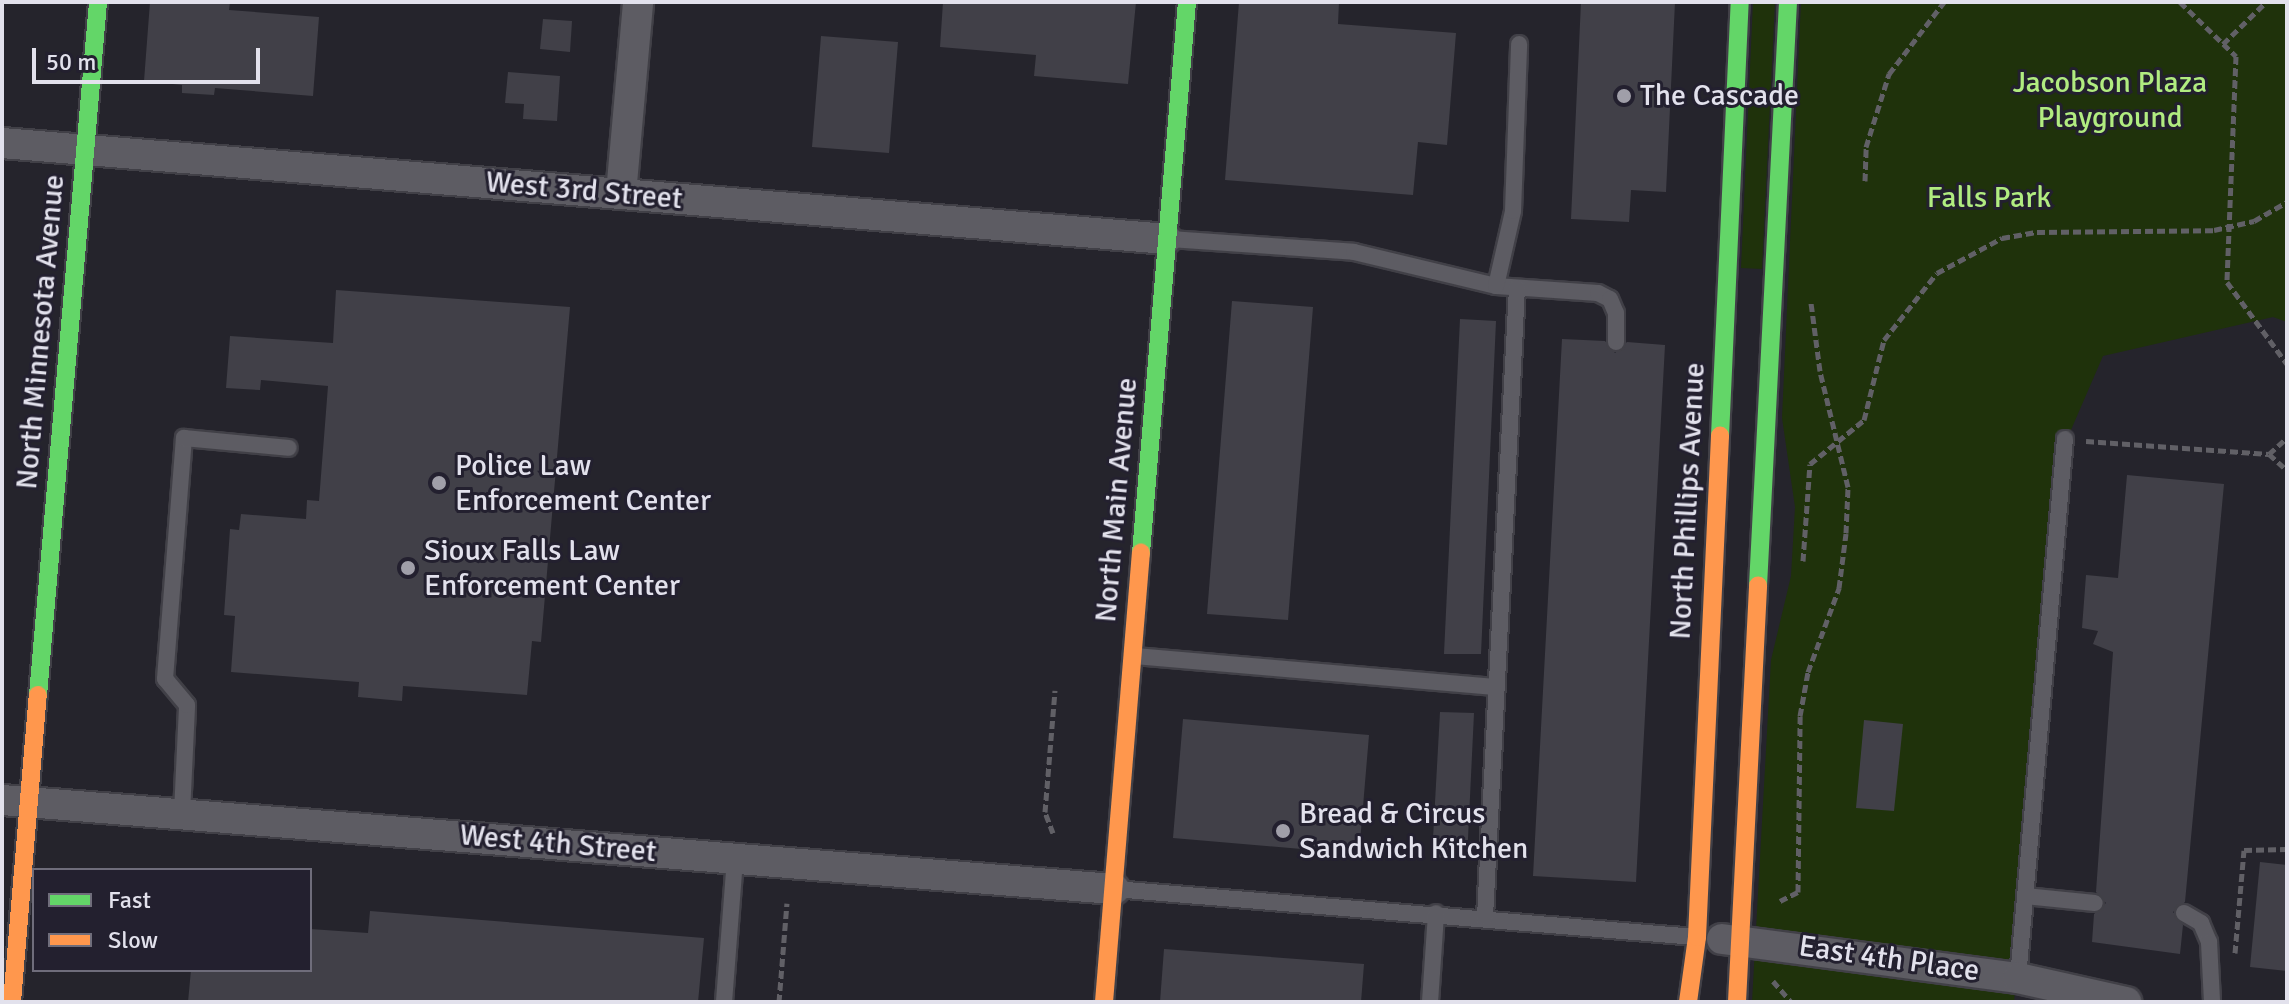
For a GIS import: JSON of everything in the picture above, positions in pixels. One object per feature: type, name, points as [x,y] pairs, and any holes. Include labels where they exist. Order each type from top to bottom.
[{"type":"street","name":"North Minnesota Avenue","points":[[12,1002],[16,801],[98,2]]},
{"type":"street","points":[[621,194],[638,2]]},
{"type":"street","name":"North Main Avenue","points":[[1104,1002],[1187,2]]},
{"type":"street","name":"North Phillips Avenue","points":[[1688,1002],[1697,937],[1740,2]]},
{"type":"street","points":[[1737,1002],[1743,941],[1788,2]]},
{"type":"street","name":"West 3rd Street","points":[[2,143],[1166,239]]},
{"type":"street","name":"West 4th Street","points":[[16,801],[1114,889]]},
{"type":"street","name":"East 4th Place","points":[[1697,937],[1777,943],[2126,1002]]},
{"type":"lane","points":[[1496,286],[1513,211],[1519,44]]},
{"type":"lane","points":[[1166,239],[1354,252],[1496,286],[1598,293],[1610,299],[1616,313],[1616,342]]},
{"type":"lane","points":[[1485,917],[1517,288]]},
{"type":"lane","points":[[182,813],[187,705],[165,679],[184,438],[289,448]]},
{"type":"lane","points":[[2032,987],[2025,896],[2065,439]]},
{"type":"lane","points":[[1133,656],[1496,687]]},
{"type":"lane","points":[[724,1002],[735,858]]},
{"type":"lane","points":[[1114,889],[1485,917],[1697,937]]},
{"type":"lane","points":[[2025,896],[2095,903]]},
{"type":"lane","points":[[1430,1002],[1436,913]]},
{"type":"lane","points":[[2184,913],[2201,923],[2209,942],[2212,1002]]},
{"type":"path","points":[[1865,181],[1866,147],[1889,74],[1944,2]]},
{"type":"path","points":[[2180,2],[2236,56],[2227,282],[2287,364]]},
{"type":"path","points":[[2223,44],[2266,2]]},
{"type":"path","points":[[1803,561],[1810,464],[1864,420],[1884,340],[1937,273],[1965,254],[2002,238],[2037,232],[2174,234],[2254,221],[2287,202]]},
{"type":"path","points":[[1791,1002],[1771,979],[1781,898],[1798,892],[1800,716],[1808,672],[1839,588],[1848,487],[1820,371],[1811,293]]},
{"type":"path","points":[[2269,454],[2287,438]]},
{"type":"path","points":[[2065,439],[2269,454],[2287,470]]},
{"type":"path","points":[[1053,833],[1045,812],[1055,690]]},
{"type":"path","points":[[2235,956],[2244,850],[2287,849]]},
{"type":"path","points":[[779,1002],[787,903]]},
{"type":"green space","points":[[1753,2],[1775,2],[1762,269],[1741,268]]},
{"type":"green space","name":"Falls Park","points":[[1801,2],[2287,2],[2287,322],[2273,317],[2103,356],[2061,453],[2014,1002],[1752,1002],[1771,660],[1791,576],[1795,507],[1782,418]]},
{"type":"building","points":[[150,2],[230,2],[229,10],[319,17],[313,96],[215,88],[214,95],[182,93],[182,85],[144,81]]},
{"type":"building","points":[[943,2],[1136,2],[1128,84],[1034,76],[1036,55],[940,47]]},
{"type":"building","points":[[1239,2],[1339,2],[1338,24],[1456,33],[1447,145],[1418,142],[1413,195],[1225,180]]},
{"type":"building","name":"The Cascade","points":[[1581,2],[1675,2],[1666,192],[1631,190],[1629,222],[1571,219]]},
{"type":"building","points":[[543,19],[572,21],[570,52],[540,49]]},
{"type":"building","points":[[821,36],[898,42],[889,153],[812,147]]},
{"type":"building","points":[[508,72],[560,76],[557,121],[523,119],[524,104],[505,103]]},
{"type":"building","name":"Police Law Enforcement Center","points":[[336,290],[570,307],[541,642],[532,641],[527,695],[403,686],[402,701],[358,697],[359,682],[231,672],[235,616],[224,615],[230,529],[239,530],[241,514],[306,519],[307,500],[319,501],[328,386],[261,380],[260,390],[226,388],[230,336],[333,343]]},
{"type":"building","points":[[1232,301],[1313,307],[1288,620],[1207,614]]},
{"type":"building","points":[[1460,319],[1496,321],[1481,654],[1444,654]]},
{"type":"building","points":[[1562,339],[1605,341],[1615,353],[1627,342],[1665,345],[1636,882],[1533,876]]},
{"type":"building","points":[[2127,475],[2224,484],[2185,902],[2173,912],[2183,925],[2180,954],[2092,942],[2094,914],[2106,903],[2096,892],[2113,652],[2093,644],[2098,631],[2082,628],[2086,575],[2118,578]]},
{"type":"building","points":[[1440,712],[1474,713],[1467,859],[1432,857]]},
{"type":"building","points":[[1183,719],[1369,735],[1359,854],[1173,838]]},
{"type":"building","points":[[1864,720],[1903,724],[1894,811],[1856,808]]},
{"type":"building","points":[[2260,862],[2287,865],[2287,971],[2250,967]]},
{"type":"building","points":[[370,911],[704,938],[698,1002],[188,1002],[191,972],[312,972],[312,929],[368,933]]},
{"type":"building","points":[[1164,949],[1364,964],[1361,1002],[1160,1002]]},
{"type":"traffic: fast","points":[[38,695],[98,2]]},
{"type":"traffic: fast","points":[[1141,553],[1187,2]]},
{"type":"traffic: fast","points":[[1720,436],[1740,2]]},
{"type":"traffic: fast","points":[[1758,586],[1788,2]]},
{"type":"traffic: slow","points":[[1688,1002],[1697,937],[1720,436]]},
{"type":"traffic: slow","points":[[1104,1002],[1141,553]]},
{"type":"traffic: slow","points":[[1737,1002],[1758,586]]},
{"type":"traffic: slow","points":[[12,1002],[38,695]]},
{"type":"place","name":"The Cascade","points":[[1624,96]]},
{"type":"place","name":"Police Law Enforcement Center","points":[[439,483]]},
{"type":"place","name":"Sioux Falls Law Enforcement Center","points":[[408,568]]},
{"type":"place","name":"Bread & Circus Sandwich Kitchen","points":[[1283,831]]},
{"type":"park label","name":"Jacobson Plaza Playground","points":[[2110,100]]}]
